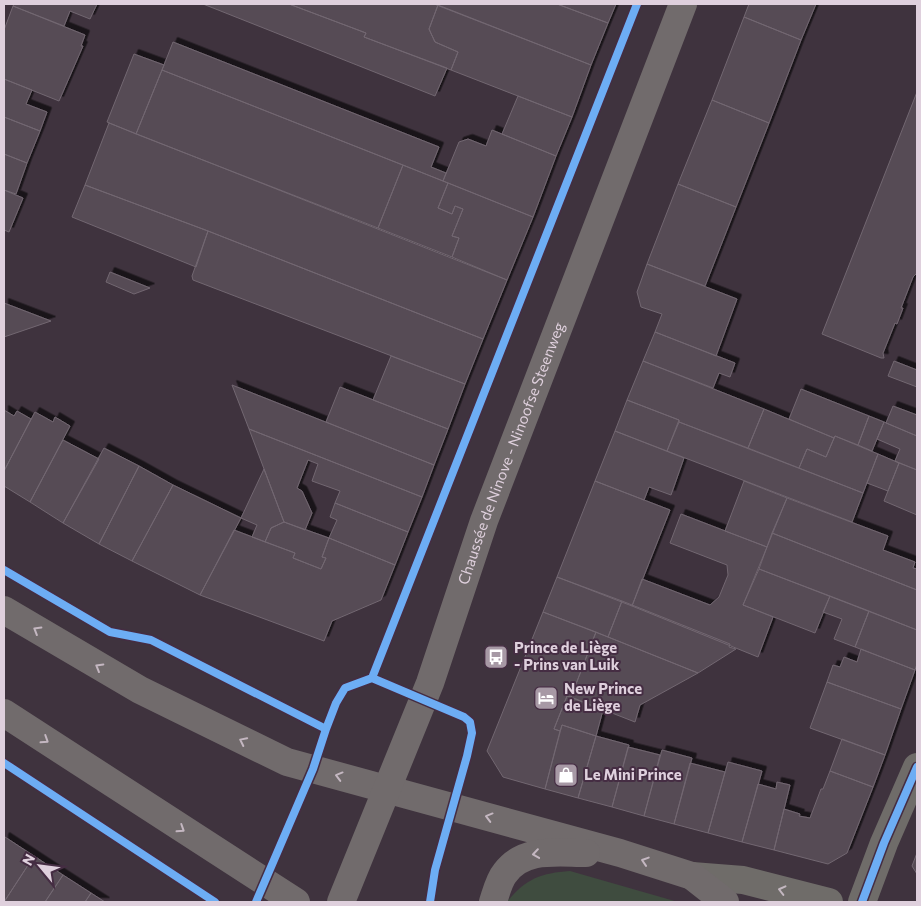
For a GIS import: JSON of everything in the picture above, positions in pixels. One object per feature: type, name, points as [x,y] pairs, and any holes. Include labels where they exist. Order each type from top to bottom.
[{"type":"main road","name":"Chaussée de Ninove - Ninoofse Steenweg","points":[[341,902],[430,683],[445,643],[484,521],[683,4]]},
{"type":"main road","points":[[4,610],[140,690],[287,762],[620,853],[692,876],[725,902]]},
{"type":"main road","points":[[4,713],[296,902]]},
{"type":"main road","points":[[493,902],[504,873],[520,859],[534,853],[620,853]]},
{"type":"street","points":[[862,902],[884,843],[917,767]]},
{"type":"street","points":[[692,876],[744,880],[829,902]]},
{"type":"green space","points":[[570,871],[678,902],[507,902],[520,888],[534,879],[550,873]]},
{"type":"building","points":[[14,4],[97,4],[90,19],[70,11],[64,26],[13,6]]},
{"type":"building","points":[[203,4],[289,4],[366,33],[364,37],[447,68],[435,96]]},
{"type":"building","points":[[289,4],[438,5],[429,29],[435,42],[458,52],[451,70],[364,37],[366,33]]},
{"type":"building","points":[[434,4],[557,4],[608,23],[591,65]]},
{"type":"building","points":[[557,4],[616,4],[608,23]]},
{"type":"building","points":[[749,4],[816,4],[801,40],[744,17]]},
{"type":"building","points":[[438,5],[591,65],[572,117],[451,70],[458,52],[435,42],[429,29]]},
{"type":"building","points":[[13,6],[85,35],[81,46],[83,46],[59,101],[4,79],[4,30]]},
{"type":"building","points":[[744,17],[801,40],[769,123],[712,100]]},
{"type":"building","points":[[173,42],[439,147],[431,167],[446,173],[443,181],[162,70]]},
{"type":"building","points":[[134,54],[164,65],[136,134],[107,122]]},
{"type":"building","points":[[162,70],[403,165],[378,228],[136,134]]},
{"type":"building","points":[[4,79],[32,90],[26,104],[47,112],[40,131],[4,117]]},
{"type":"building","points":[[917,92],[917,273],[913,277],[897,324],[895,323],[883,353],[884,358],[881,358],[822,334]]},
{"type":"building","points":[[518,96],[572,117],[556,156],[502,134]]},
{"type":"building","points":[[712,100],[769,123],[736,207],[678,184]]},
{"type":"building","points":[[4,117],[40,131],[27,163],[4,154]]},
{"type":"building","points":[[109,123],[507,280],[483,339],[85,185]]},
{"type":"building","points":[[492,130],[556,156],[533,217],[443,181],[459,142],[468,139],[486,146]]},
{"type":"building","points":[[4,154],[27,163],[16,194],[4,190]]},
{"type":"building","points":[[403,165],[448,183],[438,208],[452,214],[455,206],[463,209],[452,236],[459,238],[452,257],[378,228]]},
{"type":"building","points":[[448,183],[533,217],[507,280],[452,257],[459,238],[452,236],[463,209],[455,206],[452,214],[438,208]]},
{"type":"building","points":[[678,184],[736,207],[705,286],[647,264]]},
{"type":"building","points":[[85,185],[208,231],[196,267],[72,217]]},
{"type":"building","points":[[4,190],[23,198],[9,232],[4,230]]},
{"type":"building","points":[[208,231],[483,339],[465,384],[193,280],[192,276]]},
{"type":"building","points":[[647,264],[737,299],[716,356],[655,332],[662,314],[641,307],[637,292]]},
{"type":"building","points":[[110,272],[150,288],[134,294],[106,282]]},
{"type":"building","points":[[4,303],[51,321],[4,337]]},
{"type":"building","points":[[655,332],[735,363],[730,377],[719,373],[713,388],[643,361]]},
{"type":"building","points":[[391,356],[465,384],[448,429],[373,400]]},
{"type":"building","points":[[643,361],[764,409],[748,448],[627,400]]},
{"type":"building","points":[[894,361],[917,370],[917,387],[888,376]]},
{"type":"building","points":[[232,385],[434,465],[422,497],[249,429]]},
{"type":"building","points":[[340,387],[448,429],[434,465],[326,422]]},
{"type":"building","points":[[801,389],[869,416],[858,445],[835,436],[834,438],[789,419]]},
{"type":"building","points":[[627,400],[679,420],[667,451],[615,431]]},
{"type":"building","points":[[893,406],[917,415],[917,436],[886,423]]},
{"type":"building","points":[[764,409],[834,438],[826,457],[807,449],[799,468],[748,448]]},
{"type":"building","points":[[4,410],[14,416],[17,411],[31,419],[4,471]]},
{"type":"building","points":[[35,412],[53,422],[55,417],[70,426],[30,502],[4,486],[4,471]]},
{"type":"building","points":[[869,416],[884,422],[872,451],[858,445]]},
{"type":"building","points":[[679,422],[863,493],[852,522],[667,451]]},
{"type":"building","points":[[884,422],[917,436],[917,470],[895,461],[900,449],[877,439]]},
{"type":"building","points":[[249,429],[422,497],[408,532],[335,503],[340,491],[312,481],[318,464],[308,460],[297,488],[302,491],[312,513],[305,530],[284,522]]},
{"type":"building","points":[[615,431],[684,458],[671,495],[649,487],[644,500],[595,481]]},
{"type":"building","points":[[835,436],[878,454],[863,493],[799,468],[807,449],[826,457]]},
{"type":"building","points":[[63,440],[99,459],[63,523],[30,502]]},
{"type":"building","points":[[104,448],[139,466],[99,544],[63,523]]},
{"type":"building","points":[[878,454],[899,463],[888,491],[867,483]]},
{"type":"building","points":[[899,463],[917,470],[917,515],[884,501]]},
{"type":"building","points":[[139,466],[173,485],[132,561],[99,544]]},
{"type":"building","points":[[264,469],[284,522],[271,528],[265,542],[252,537],[257,525],[241,518]]},
{"type":"building","points":[[595,481],[670,510],[632,606],[557,577]]},
{"type":"building","points":[[744,481],[787,498],[767,547],[725,531]]},
{"type":"building","points":[[173,485],[241,518],[200,595],[132,561]]},
{"type":"building","points":[[787,498],[888,536],[883,550],[915,562],[913,568],[917,569],[917,590],[772,533]]},
{"type":"building","points":[[335,503],[408,532],[395,565],[329,538],[337,520],[330,517]]},
{"type":"building","points":[[681,514],[767,547],[743,605],[773,617],[758,657],[632,606],[642,579],[710,605],[719,597],[728,575],[727,565],[670,543]]},
{"type":"building","points":[[284,522],[329,538],[322,557],[326,558],[321,569],[293,558],[295,553],[265,542],[271,528]]},
{"type":"building","points":[[234,530],[295,553],[293,558],[321,569],[326,558],[322,557],[329,538],[395,565],[381,600],[332,621],[324,641],[200,595]]},
{"type":"building","points":[[772,533],[917,590],[917,630],[759,569]]},
{"type":"building","points":[[759,569],[830,596],[815,633],[743,605]]},
{"type":"building","points":[[557,577],[622,601],[608,637],[543,612]]},
{"type":"building","points":[[830,596],[869,611],[855,647],[834,639],[842,619],[823,612]]},
{"type":"building","points":[[622,601],[730,644],[729,647],[736,649],[698,673],[608,637]]},
{"type":"building","points":[[869,611],[917,630],[917,664],[915,670],[855,647]]},
{"type":"building","points":[[543,612],[596,632],[571,697],[567,696],[554,729],[560,731],[545,789],[503,777],[487,751]]},
{"type":"building","points":[[596,632],[698,673],[640,705],[635,722],[571,697]]},
{"type":"building","points":[[861,649],[915,670],[901,709],[827,682],[833,665],[840,667],[844,657],[857,662]]},
{"type":"building","points":[[827,682],[901,709],[885,755],[810,728]]},
{"type":"building","points":[[567,696],[603,710],[596,736],[562,725],[560,731],[554,729]]},
{"type":"building","points":[[562,725],[596,736],[578,798],[545,789]]},
{"type":"building","points":[[596,736],[629,745],[612,807],[578,798]]},
{"type":"building","points":[[842,739],[885,755],[873,787],[830,771]]},
{"type":"building","points":[[628,747],[660,755],[644,816],[612,807]]},
{"type":"building","points":[[662,750],[692,758],[674,824],[644,816]]},
{"type":"building","points":[[728,762],[762,771],[742,842],[708,833]]},
{"type":"building","points":[[690,763],[725,772],[708,833],[674,824]]},
{"type":"building","points":[[830,771],[873,787],[847,853],[828,864],[774,850],[784,809],[800,814],[799,816],[810,818]]},
{"type":"building","points":[[777,782],[790,785],[774,850],[742,842],[758,784],[776,789]]},
{"type":"building","points":[[5,837],[34,856],[4,902],[4,839]]},
{"type":"building","points":[[917,853],[917,874],[912,866]]},
{"type":"building","points":[[34,856],[63,875],[45,902],[4,902]]},
{"type":"building","points":[[63,875],[91,893],[85,902],[45,902]]},
{"type":"building","points":[[91,893],[105,902],[85,902]]},
{"type":"cycle path","points":[[372,678],[637,4]]},
{"type":"cycle path","points":[[4,570],[110,632],[151,640],[326,729]]},
{"type":"cycle path","points":[[256,902],[313,769],[336,703],[345,688],[372,678],[464,717],[470,722],[472,733],[467,756],[435,870],[430,902]]},
{"type":"cycle path","points":[[4,763],[215,902]]},
{"type":"cycle path","points":[[862,902],[884,843],[917,767]]},
{"type":"place","name":"Prince de Liège - Prins van Luik","points":[[496,657]]},
{"type":"place","name":"New Prince de Liège","points":[[546,698]]},
{"type":"place","name":"Le Mini Prince","points":[[566,775]]}]
